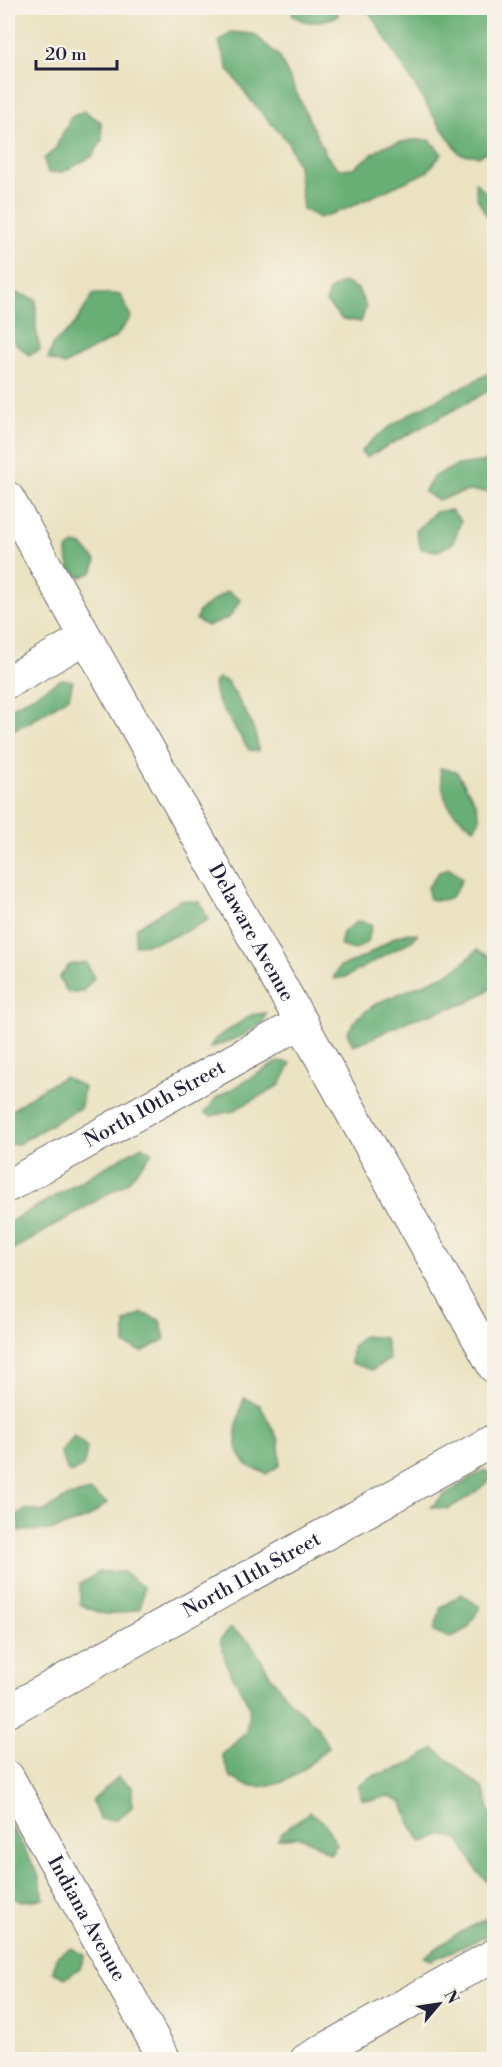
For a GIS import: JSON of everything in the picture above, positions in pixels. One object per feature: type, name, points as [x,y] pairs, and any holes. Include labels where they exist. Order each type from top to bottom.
[{"type":"street","name":"Delaware Avenue","points":[[8,498],[495,1367]]},
{"type":"street","points":[[8,682],[85,638]]},
{"type":"street","name":"North 10th Street","points":[[8,1186],[302,1022]]},
{"type":"street","name":"North 11th Street","points":[[8,1711],[495,1440]]},
{"type":"street","name":"Indiana Avenue","points":[[8,1777],[165,2060]]},
{"type":"street","points":[[306,2060],[495,1955]]},
{"type":"green space","points":[[292,8],[337,8],[338,16],[310,22],[293,16]]},
{"type":"green space","points":[[367,8],[494,8],[494,147],[480,156],[460,154],[436,120]]},
{"type":"green space","points":[[231,32],[254,34],[279,56],[326,155],[339,169],[353,168],[384,146],[411,140],[430,140],[442,154],[427,172],[343,210],[319,218],[303,209],[298,166],[288,142],[252,102],[228,69],[219,42]]},
{"type":"green space","points":[[84,111],[101,122],[102,140],[93,156],[63,172],[48,173],[44,159],[55,149],[71,117]]},
{"type":"green space","points":[[475,182],[494,200],[494,229],[477,198]]},
{"type":"green space","points":[[343,282],[358,289],[366,307],[361,322],[342,319],[326,302],[329,291]]},
{"type":"green space","points":[[16,293],[36,299],[36,329],[40,350],[29,355],[13,341],[8,314]]},
{"type":"green space","points":[[93,294],[120,294],[131,317],[116,337],[64,365],[48,359],[54,342],[72,327]]},
{"type":"green space","points":[[494,371],[494,388],[367,457],[361,453],[370,442],[402,419]]},
{"type":"green space","points":[[494,460],[494,492],[469,491],[437,500],[424,492],[434,476],[458,465]]},
{"type":"green space","points":[[451,510],[461,521],[453,543],[438,551],[421,549],[416,531],[435,512]]},
{"type":"green space","points":[[74,544],[83,546],[96,561],[92,573],[81,577],[71,569],[67,550]]},
{"type":"green space","points":[[227,591],[241,600],[229,618],[207,626],[196,620],[199,611]]},
{"type":"green space","points":[[218,678],[227,681],[247,715],[255,733],[258,751],[249,750],[217,700],[214,684]]},
{"type":"green space","points":[[62,679],[73,681],[69,697],[28,723],[8,732],[8,710]]},
{"type":"green space","points":[[440,768],[456,771],[476,803],[480,819],[474,828],[457,816],[448,804]]},
{"type":"green space","points":[[449,868],[462,879],[454,894],[442,900],[429,899],[428,887],[439,872]]},
{"type":"green space","points":[[180,900],[200,902],[208,920],[164,940],[135,945],[136,928]]},
{"type":"green space","points":[[358,921],[372,924],[368,941],[355,950],[340,946],[343,932]]},
{"type":"green space","points":[[409,933],[417,934],[413,940],[346,977],[333,979],[339,967],[366,956],[395,937]]},
{"type":"green space","points":[[477,950],[494,959],[494,987],[467,1003],[410,1020],[353,1045],[347,1033],[357,1018],[377,1003],[445,975],[460,966]]},
{"type":"green space","points":[[86,962],[94,978],[83,991],[68,993],[59,978],[69,965]]},
{"type":"green space","points":[[266,1013],[263,1023],[242,1036],[210,1048],[215,1039],[251,1015]]},
{"type":"green space","points":[[279,1061],[291,1063],[280,1085],[233,1111],[211,1116],[205,1113],[216,1098]]},
{"type":"green space","points":[[64,1077],[84,1087],[81,1107],[18,1144],[8,1144],[8,1113],[43,1088]]},
{"type":"green space","points":[[142,1146],[152,1153],[128,1182],[15,1249],[8,1250],[8,1223]]},
{"type":"green space","points":[[142,1313],[160,1320],[165,1339],[142,1352],[125,1345],[125,1322]]},
{"type":"green space","points":[[363,1336],[385,1338],[389,1360],[372,1370],[351,1363],[352,1347]]},
{"type":"green space","points":[[244,1398],[260,1405],[279,1441],[280,1465],[266,1474],[249,1466],[238,1451],[237,1424]]},
{"type":"green space","points":[[74,1436],[87,1447],[84,1466],[72,1473],[67,1470],[60,1452]]},
{"type":"green space","points":[[484,1470],[494,1476],[472,1495],[448,1509],[431,1507],[445,1494]]},
{"type":"green space","points":[[90,1491],[107,1503],[88,1518],[53,1530],[19,1531],[16,1516],[27,1509],[43,1512],[67,1497]]},
{"type":"green space","points":[[99,1572],[124,1572],[144,1588],[140,1608],[123,1613],[103,1614],[80,1604],[80,1584]]},
{"type":"green space","points":[[462,1594],[480,1607],[468,1628],[450,1638],[434,1631],[441,1607]]},
{"type":"green space","points":[[231,1628],[251,1643],[272,1678],[292,1704],[316,1725],[328,1747],[303,1770],[274,1785],[248,1786],[230,1777],[222,1755],[246,1732],[250,1707],[227,1666],[220,1640]]},
{"type":"green space","points":[[434,1748],[483,1789],[494,1824],[494,1889],[478,1872],[459,1839],[440,1835],[422,1843],[410,1823],[403,1803],[388,1796],[373,1800],[362,1799],[358,1787],[368,1778],[405,1766]]},
{"type":"green space","points":[[118,1777],[132,1787],[132,1807],[117,1820],[99,1819],[92,1801]]},
{"type":"green space","points":[[309,1812],[324,1822],[337,1845],[330,1854],[306,1839],[295,1837],[278,1839],[288,1827]]},
{"type":"green space","points":[[8,1819],[38,1874],[44,1899],[20,1901],[8,1896]]},
{"type":"green space","points":[[494,1914],[494,1933],[432,1960],[424,1957],[454,1936]]},
{"type":"green space","points":[[71,1948],[85,1955],[80,1968],[65,1978],[53,1972],[56,1957]]}]
